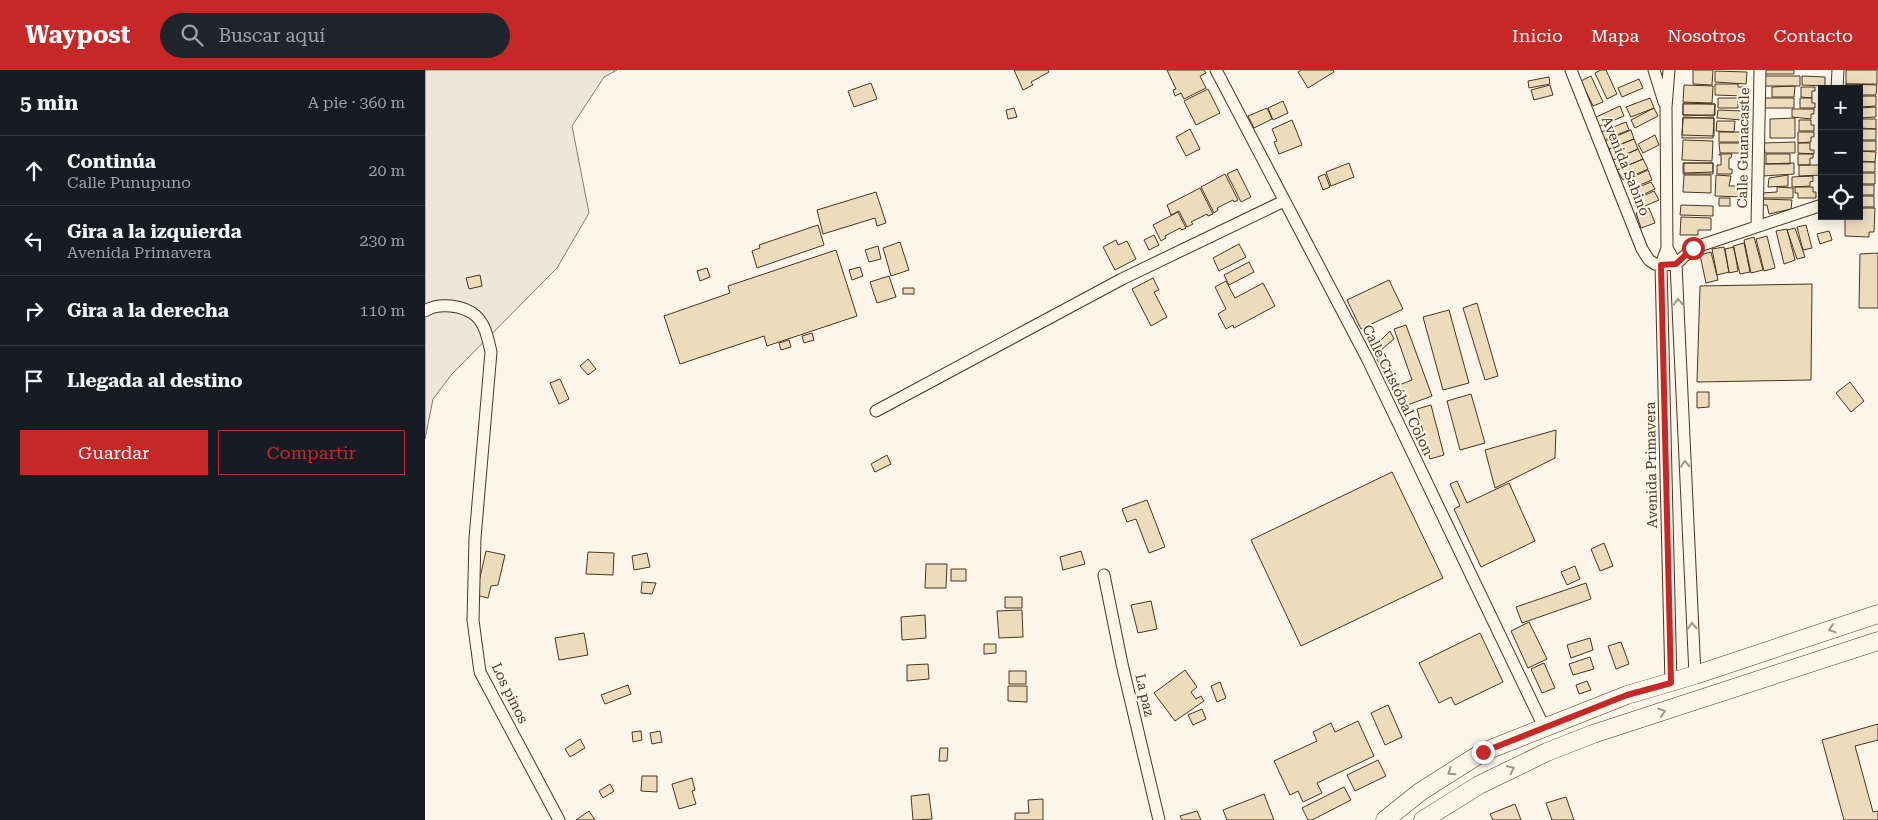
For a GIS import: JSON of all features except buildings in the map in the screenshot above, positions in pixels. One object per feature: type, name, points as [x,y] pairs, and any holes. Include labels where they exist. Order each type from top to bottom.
[{"type":"main road","points":[[1385,820],[1420,792],[1483,752],[1627,695],[1671,683],[1878,614]]},
{"type":"main road","points":[[1423,820],[1479,785],[1547,752],[1593,734],[1878,641]]},
{"type":"street","name":"Calle Cristóbal Colon","points":[[1216,70],[1368,360],[1544,728]]},
{"type":"street","name":"Avenida Sabino","points":[[1571,70],[1642,249],[1649,260],[1661,265]]},
{"type":"street","points":[[1654,70],[1666,107]]},
{"type":"street","name":"Avenida Primavera","points":[[1669,70],[1666,107],[1667,248],[1661,265],[1671,683]]},
{"type":"street","name":"Calle Guanacastle","points":[[1757,226],[1759,70]]},
{"type":"street","points":[[1837,70],[1837,85]]},
{"type":"street","points":[[876,411],[1122,279],[1284,202]]},
{"type":"street","points":[[1661,265],[1676,264],[1693,248],[1818,205]]},
{"type":"street","name":"Avenida Primavera","points":[[1667,248],[1676,264],[1695,675]]},
{"type":"street","name":"Los pinos","points":[[425,311],[431,307],[448,306],[461,309],[476,316],[485,331],[491,352],[475,538],[473,620],[479,672],[559,820]]},
{"type":"street","name":"La paz","points":[[1104,575],[1122,664],[1159,820]]},
{"type":"shaded area","points":[[425,70],[617,70],[604,77],[572,126],[589,213],[557,268],[452,374],[433,399],[425,439]]},
{"type":"route","points":[[1483,752],[1627,695],[1671,683],[1661,265],[1676,264],[1693,248]]}]
